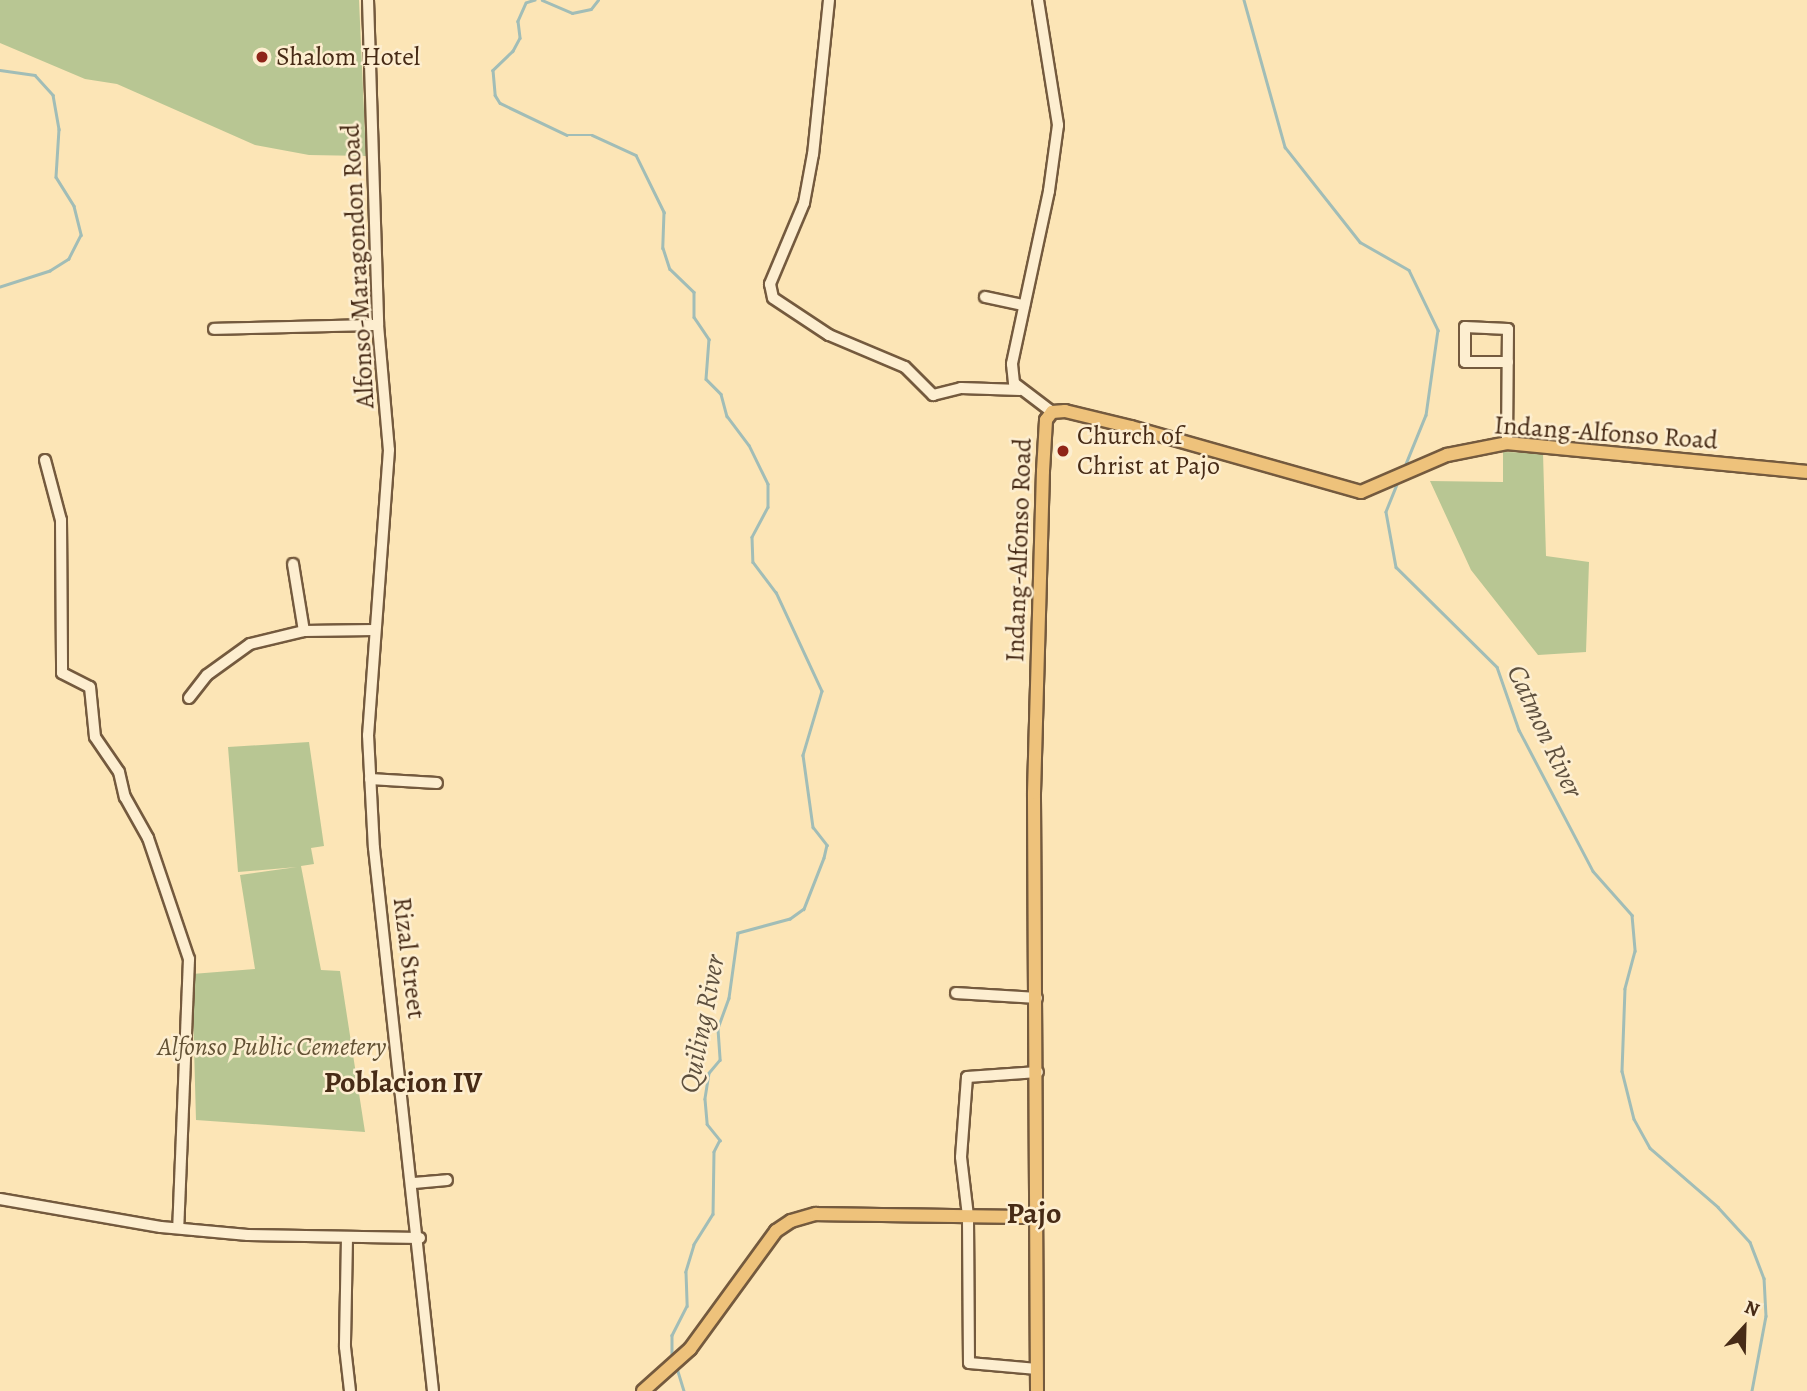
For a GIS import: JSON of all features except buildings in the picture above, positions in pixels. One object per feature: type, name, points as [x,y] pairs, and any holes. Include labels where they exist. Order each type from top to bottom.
[{"type":"main road","name":"Indang-Alfonso Road","points":[[1037,1391],[1038,1072],[1034,793],[1043,471],[1046,420],[1052,412],[1065,411],[1131,427],[1346,489],[1369,490],[1475,446],[1507,443],[1807,472]]},
{"type":"main road","points":[[643,1391],[690,1349],[776,1231],[790,1221],[816,1214],[1037,1217]]},
{"type":"street","name":"Alfonso-Maragondon Road","points":[[368,0],[378,325],[389,450],[381,529]]},
{"type":"street","points":[[829,0],[813,154],[804,203],[771,284],[773,298],[829,335],[905,367],[933,395],[961,388],[1020,390]]},
{"type":"street","points":[[1038,0],[1058,125],[1012,364],[1014,383],[1052,412]]},
{"type":"street","points":[[985,297],[1024,306]]},
{"type":"street","points":[[214,329],[378,325]]},
{"type":"street","points":[[1507,443],[1508,362],[1508,329],[1465,327],[1465,362],[1508,362]]},
{"type":"street","points":[[45,460],[61,520],[62,673],[90,687],[95,737],[118,772],[125,797],[148,838],[191,970],[178,1228]]},
{"type":"street","name":"Rizal Street","points":[[381,529],[368,735],[370,779],[382,916],[420,1238],[433,1391]]},
{"type":"street","points":[[293,564],[304,631]]},
{"type":"street","points":[[189,698],[212,670],[250,644],[304,631],[374,630]]},
{"type":"street","points":[[370,779],[437,783]]},
{"type":"street","points":[[956,993],[1037,998]]},
{"type":"street","points":[[1037,1368],[969,1363],[968,1216],[961,1157],[967,1077],[1038,1072]]},
{"type":"street","points":[[414,1183],[447,1180]]},
{"type":"street","points":[[0,1199],[51,1211],[178,1228],[347,1238],[420,1238]]},
{"type":"street","points":[[347,1238],[350,1391]]},
{"type":"green space","points":[[0,0],[359,0],[366,156],[309,155],[255,145],[117,84],[85,79],[0,43]]},
{"type":"green space","points":[[1503,452],[1543,453],[1546,556],[1589,562],[1586,652],[1538,655],[1471,570],[1430,481],[1503,482]]},
{"type":"green space","name":"Alfonso Public Cemetery","points":[[309,742],[324,846],[311,848],[314,864],[301,866],[321,970],[340,971],[365,1132],[196,1120],[192,974],[255,969],[240,875],[297,867],[238,872],[228,747]]},
{"type":"waterway","name":"Quiling River","points":[[535,0],[526,3],[518,21],[520,38],[513,51],[493,70],[495,95],[500,103],[567,135],[592,135],[636,155],[664,212],[663,248],[670,269],[694,292],[694,317],[709,339],[706,379],[721,394],[727,416],[749,445],[768,484],[768,507],[752,537],[753,562],[776,592],[822,691],[803,755],[813,827],[827,845],[804,909],[790,919],[738,933],[729,998],[718,1029],[720,1060],[709,1073],[705,1099],[707,1124],[720,1140],[714,1152],[713,1214],[694,1245],[686,1272],[687,1306],[672,1335],[672,1360]]},
{"type":"waterway","name":"Quiling River","points":[[542,0],[572,13],[591,9],[598,0]]},
{"type":"waterway","name":"Catmon River","points":[[1244,0],[1285,147],[1360,242],[1409,270],[1438,330],[1426,415],[1404,469]]},
{"type":"waterway","points":[[0,70],[35,75],[53,95],[59,129],[56,177],[74,206],[81,235],[69,259],[50,271],[0,287]]},
{"type":"waterway","name":"Catmon River","points":[[1398,482],[1386,512],[1396,567],[1497,667],[1519,730],[1593,871],[1632,915],[1635,951],[1625,989],[1622,1071],[1634,1119],[1650,1148],[1718,1207],[1750,1242],[1764,1278],[1766,1316],[1752,1391]]},
{"type":"waterway","name":"Quiling River","points":[[677,1368],[684,1391]]},
{"type":"place","name":"Shalom Hotel","points":[[262,57]]},
{"type":"place","name":"Church of Christ at Pajo","points":[[1063,451]]},
{"type":"district","name":"Poblacion IV","points":[[403,1082]]},
{"type":"district","name":"Pajo","points":[[1034,1213]]}]
